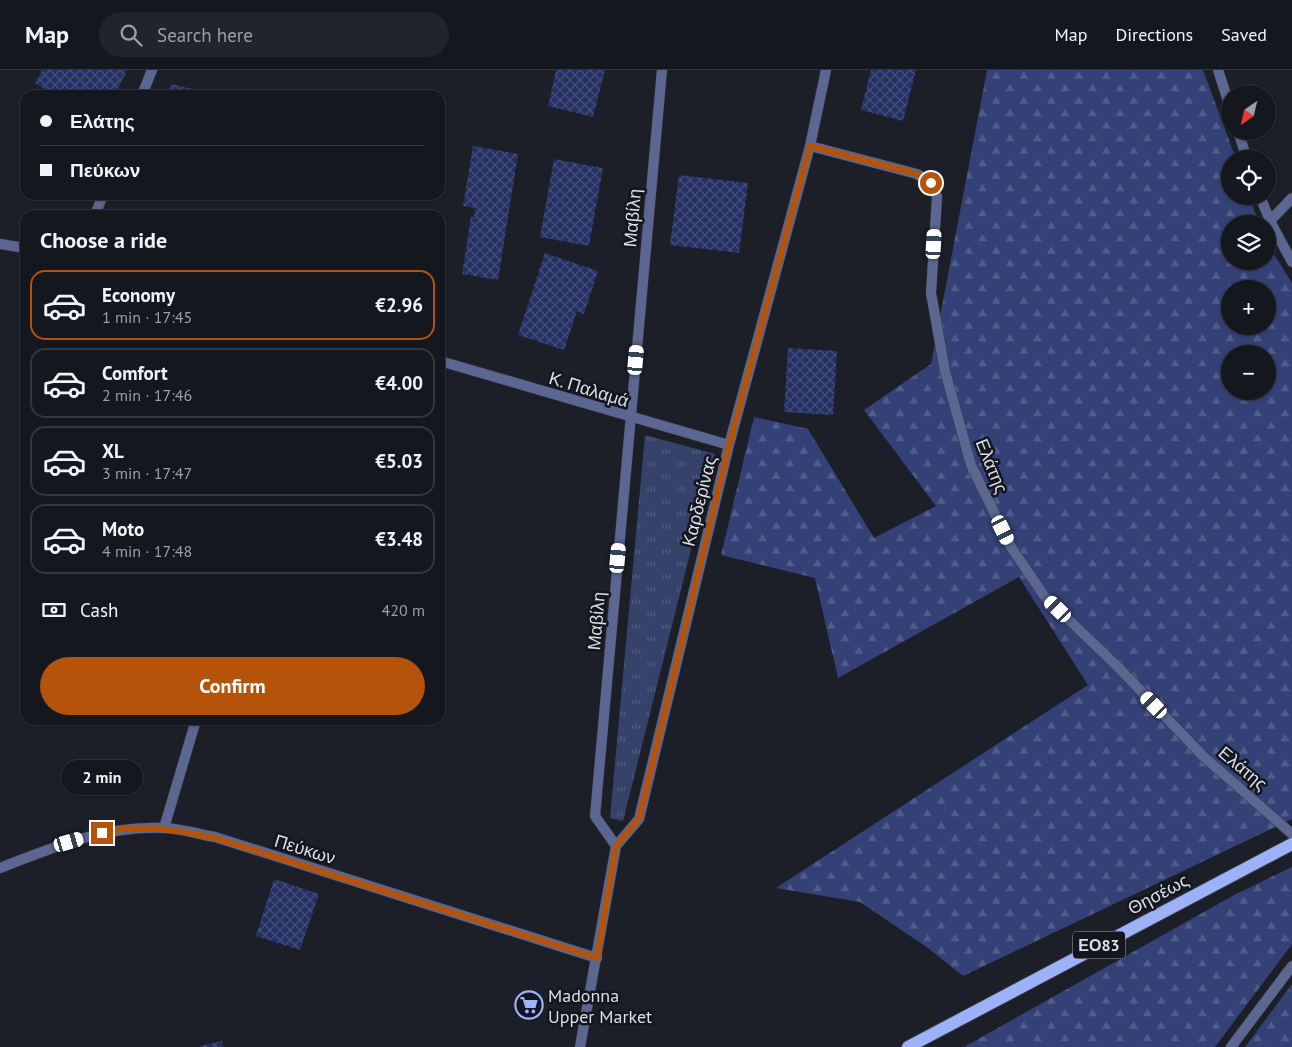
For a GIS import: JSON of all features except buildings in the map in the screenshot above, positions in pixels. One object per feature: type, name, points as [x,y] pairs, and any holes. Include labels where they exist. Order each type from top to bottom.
[{"type":"main road","name":"Θησέως","points":[[908,1047],[1292,844]]},
{"type":"street","points":[[144,90],[152,70]]},
{"type":"street","name":"Μαβίλη","points":[[616,846],[595,816],[662,70]]},
{"type":"street","name":"Καρδερίνας","points":[[616,846],[639,819],[729,445],[810,146],[826,70]]},
{"type":"street","points":[[1218,70],[1223,85]]},
{"type":"street","name":"Ελάτης","points":[[810,146],[917,174],[931,183],[937,197],[931,293],[944,371],[971,465],[1011,547],[1045,597],[1118,667],[1203,756],[1292,834]]},
{"type":"street","points":[[1276,215],[1292,198]]},
{"type":"street","points":[[1276,232],[1292,262]]},
{"type":"street","points":[[0,244],[20,247]]},
{"type":"street","name":"Κ. Παλαμά","points":[[445,362],[729,445]]},
{"type":"street","points":[[164,828],[195,725]]},
{"type":"street","name":"Πεύκων","points":[[0,868],[52,847],[119,828],[164,828],[215,838],[597,958]]},
{"type":"street","points":[[580,1047],[616,846]]},
{"type":"street","points":[[1231,1047],[1292,966]]},
{"type":"green space","points":[[987,70],[1203,70],[1221,119],[1221,140],[1229,140],[1233,150],[1221,150],[1221,205],[1252,205],[1256,215],[1221,215],[1221,270],[1276,270],[1276,258],[1292,283],[1292,819],[963,976],[928,948],[860,902],[776,888],[1088,685],[1019,577],[838,678],[815,578],[721,555],[754,417],[808,429],[874,538],[936,506],[864,410],[931,364]]},
{"type":"green space","points":[[645,435],[715,454],[623,821],[610,818]]},
{"type":"green space","points":[[1292,867],[1292,944],[1215,1047],[964,1047],[1236,894]]},
{"type":"green space","points":[[1292,984],[1292,1047],[1245,1047]]},
{"type":"place","name":"Madonna Upper Market","points":[[529,1005]]},
{"type":"route","points":[[102,833],[119,828],[164,828],[215,838],[597,958],[616,846],[639,819],[729,445],[810,146],[917,174],[931,183]]}]
